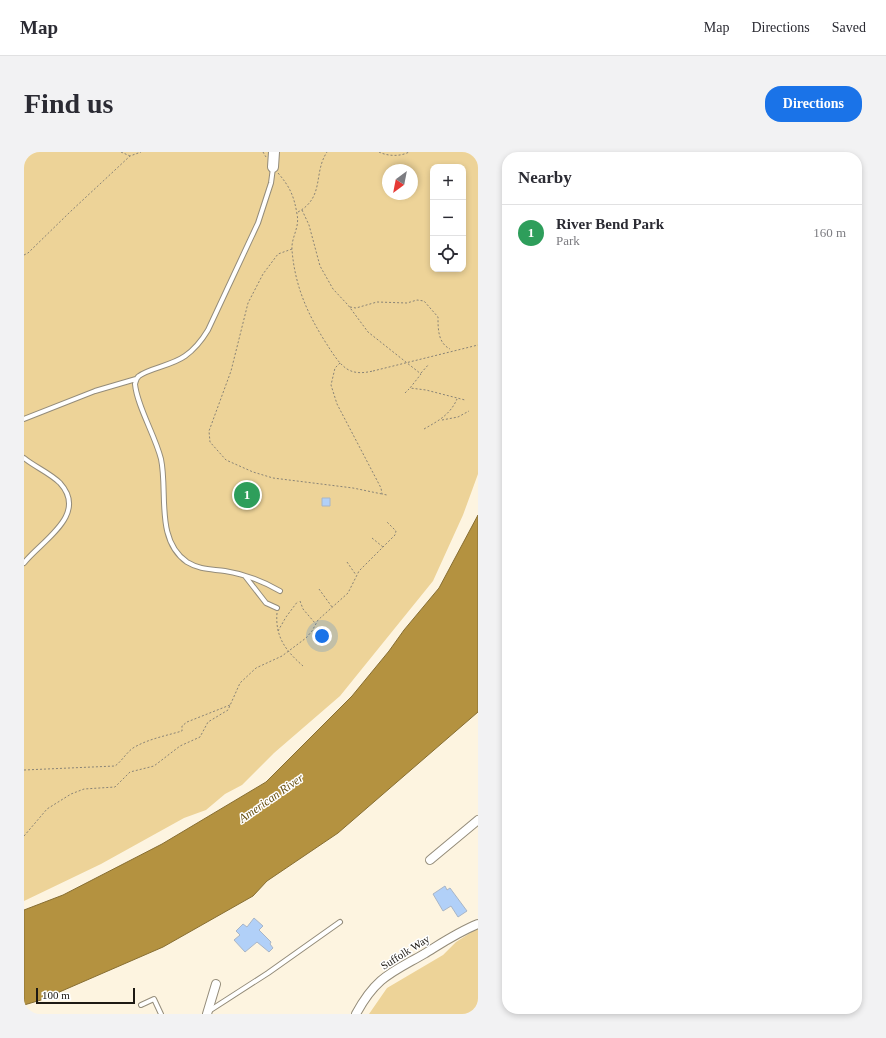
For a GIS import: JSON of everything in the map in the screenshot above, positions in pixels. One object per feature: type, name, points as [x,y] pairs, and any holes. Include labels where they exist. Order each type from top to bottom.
[{"type":"street","points":[[273,168],[274,152]]},
{"type":"street","points":[[430,860],[478,820]]},
{"type":"street","name":"Suffolk Way","points":[[356,1014],[368,994],[388,974],[450,936],[478,924]]},
{"type":"street","points":[[208,1013],[216,984]]},
{"type":"lane","points":[[24,419],[95,390],[136,379],[141,375],[167,366],[186,356],[201,341],[208,330],[258,223],[271,183],[273,168]]},
{"type":"lane","points":[[136,379],[135,388],[160,457],[163,471],[166,527],[172,546],[183,559],[198,567],[207,570],[227,571],[245,576],[264,582],[280,591]]},
{"type":"lane","points":[[24,458],[60,483],[67,495],[69,508],[65,521],[24,563]]},
{"type":"lane","points":[[245,576],[266,603],[277,608]]},
{"type":"lane","points":[[208,1013],[340,922]]},
{"type":"lane","points":[[141,1005],[154,999],[162,1014]]},
{"type":"path","points":[[121,152],[130,156]]},
{"type":"path","points":[[24,255],[130,156],[141,152]]},
{"type":"path","points":[[263,152],[273,168],[292,190],[297,212],[298,228],[292,250],[303,303],[310,318],[340,363],[353,372],[364,373],[478,345]]},
{"type":"path","points":[[297,212],[306,208],[317,190],[322,160],[327,152]]},
{"type":"path","points":[[379,152],[384,155],[404,154],[409,152]]},
{"type":"path","points":[[302,210],[309,225],[315,250],[324,275],[333,289],[350,307],[368,332],[420,374]]},
{"type":"path","points":[[292,250],[278,254],[263,274],[248,303],[231,371],[209,431],[210,442],[226,460],[266,476],[353,488],[387,495]]},
{"type":"path","points":[[350,307],[356,308],[377,302],[407,303],[417,300],[424,301],[438,317],[437,327],[441,340],[444,345],[450,349]]},
{"type":"path","points":[[340,363],[335,368],[331,385],[337,404],[381,488],[382,494]]},
{"type":"path","points":[[405,393],[429,364]]},
{"type":"path","points":[[410,388],[426,390],[465,400]]},
{"type":"path","points":[[441,420],[454,407],[458,398]]},
{"type":"path","points":[[424,429],[441,420],[458,416],[469,411]]},
{"type":"path","points":[[24,836],[47,809],[71,794],[84,789],[115,787],[130,772],[154,766],[180,746],[200,737],[208,722],[228,710],[240,683],[256,668],[282,656],[306,638],[316,624],[351,588],[356,575],[395,535],[396,531],[388,522]]},
{"type":"path","points":[[372,538],[383,548]]},
{"type":"path","points":[[347,562],[356,575]]},
{"type":"path","points":[[319,589],[332,608]]},
{"type":"path","points":[[278,632],[286,617],[298,601]]},
{"type":"path","points":[[300,601],[303,609],[316,624]]},
{"type":"path","points":[[277,608],[278,632],[281,643],[303,666]]},
{"type":"path","points":[[24,770],[115,766],[121,762],[132,748],[162,736],[182,731],[182,726],[187,722],[230,705]]},
{"type":"shaded area","points":[[24,152],[478,152],[478,474],[463,515],[433,581],[340,696],[274,753],[242,785],[225,794],[206,810],[184,818],[101,864],[24,901]]},
{"type":"shaded area","points":[[478,928],[478,1014],[369,1014],[387,988],[443,955],[456,942]]},
{"type":"water","name":"American River","points":[[478,515],[478,712],[338,833],[267,881],[253,896],[163,947],[41,1000],[24,1005],[24,910],[63,895],[162,844],[266,782],[352,696],[389,651],[404,630],[439,588]]},
{"type":"building","points":[[322,498],[330,498],[330,506],[322,506]]},
{"type":"building","points":[[445,886],[447,890],[450,888],[467,911],[458,917],[451,906],[443,911],[433,894]]},
{"type":"building","points":[[254,918],[263,926],[259,930],[271,942],[270,944],[273,948],[269,952],[257,942],[245,952],[234,940],[240,935],[236,931],[243,924],[247,927]]},
{"type":"place","name":"River Bend Park","points":[[247,495]]}]
